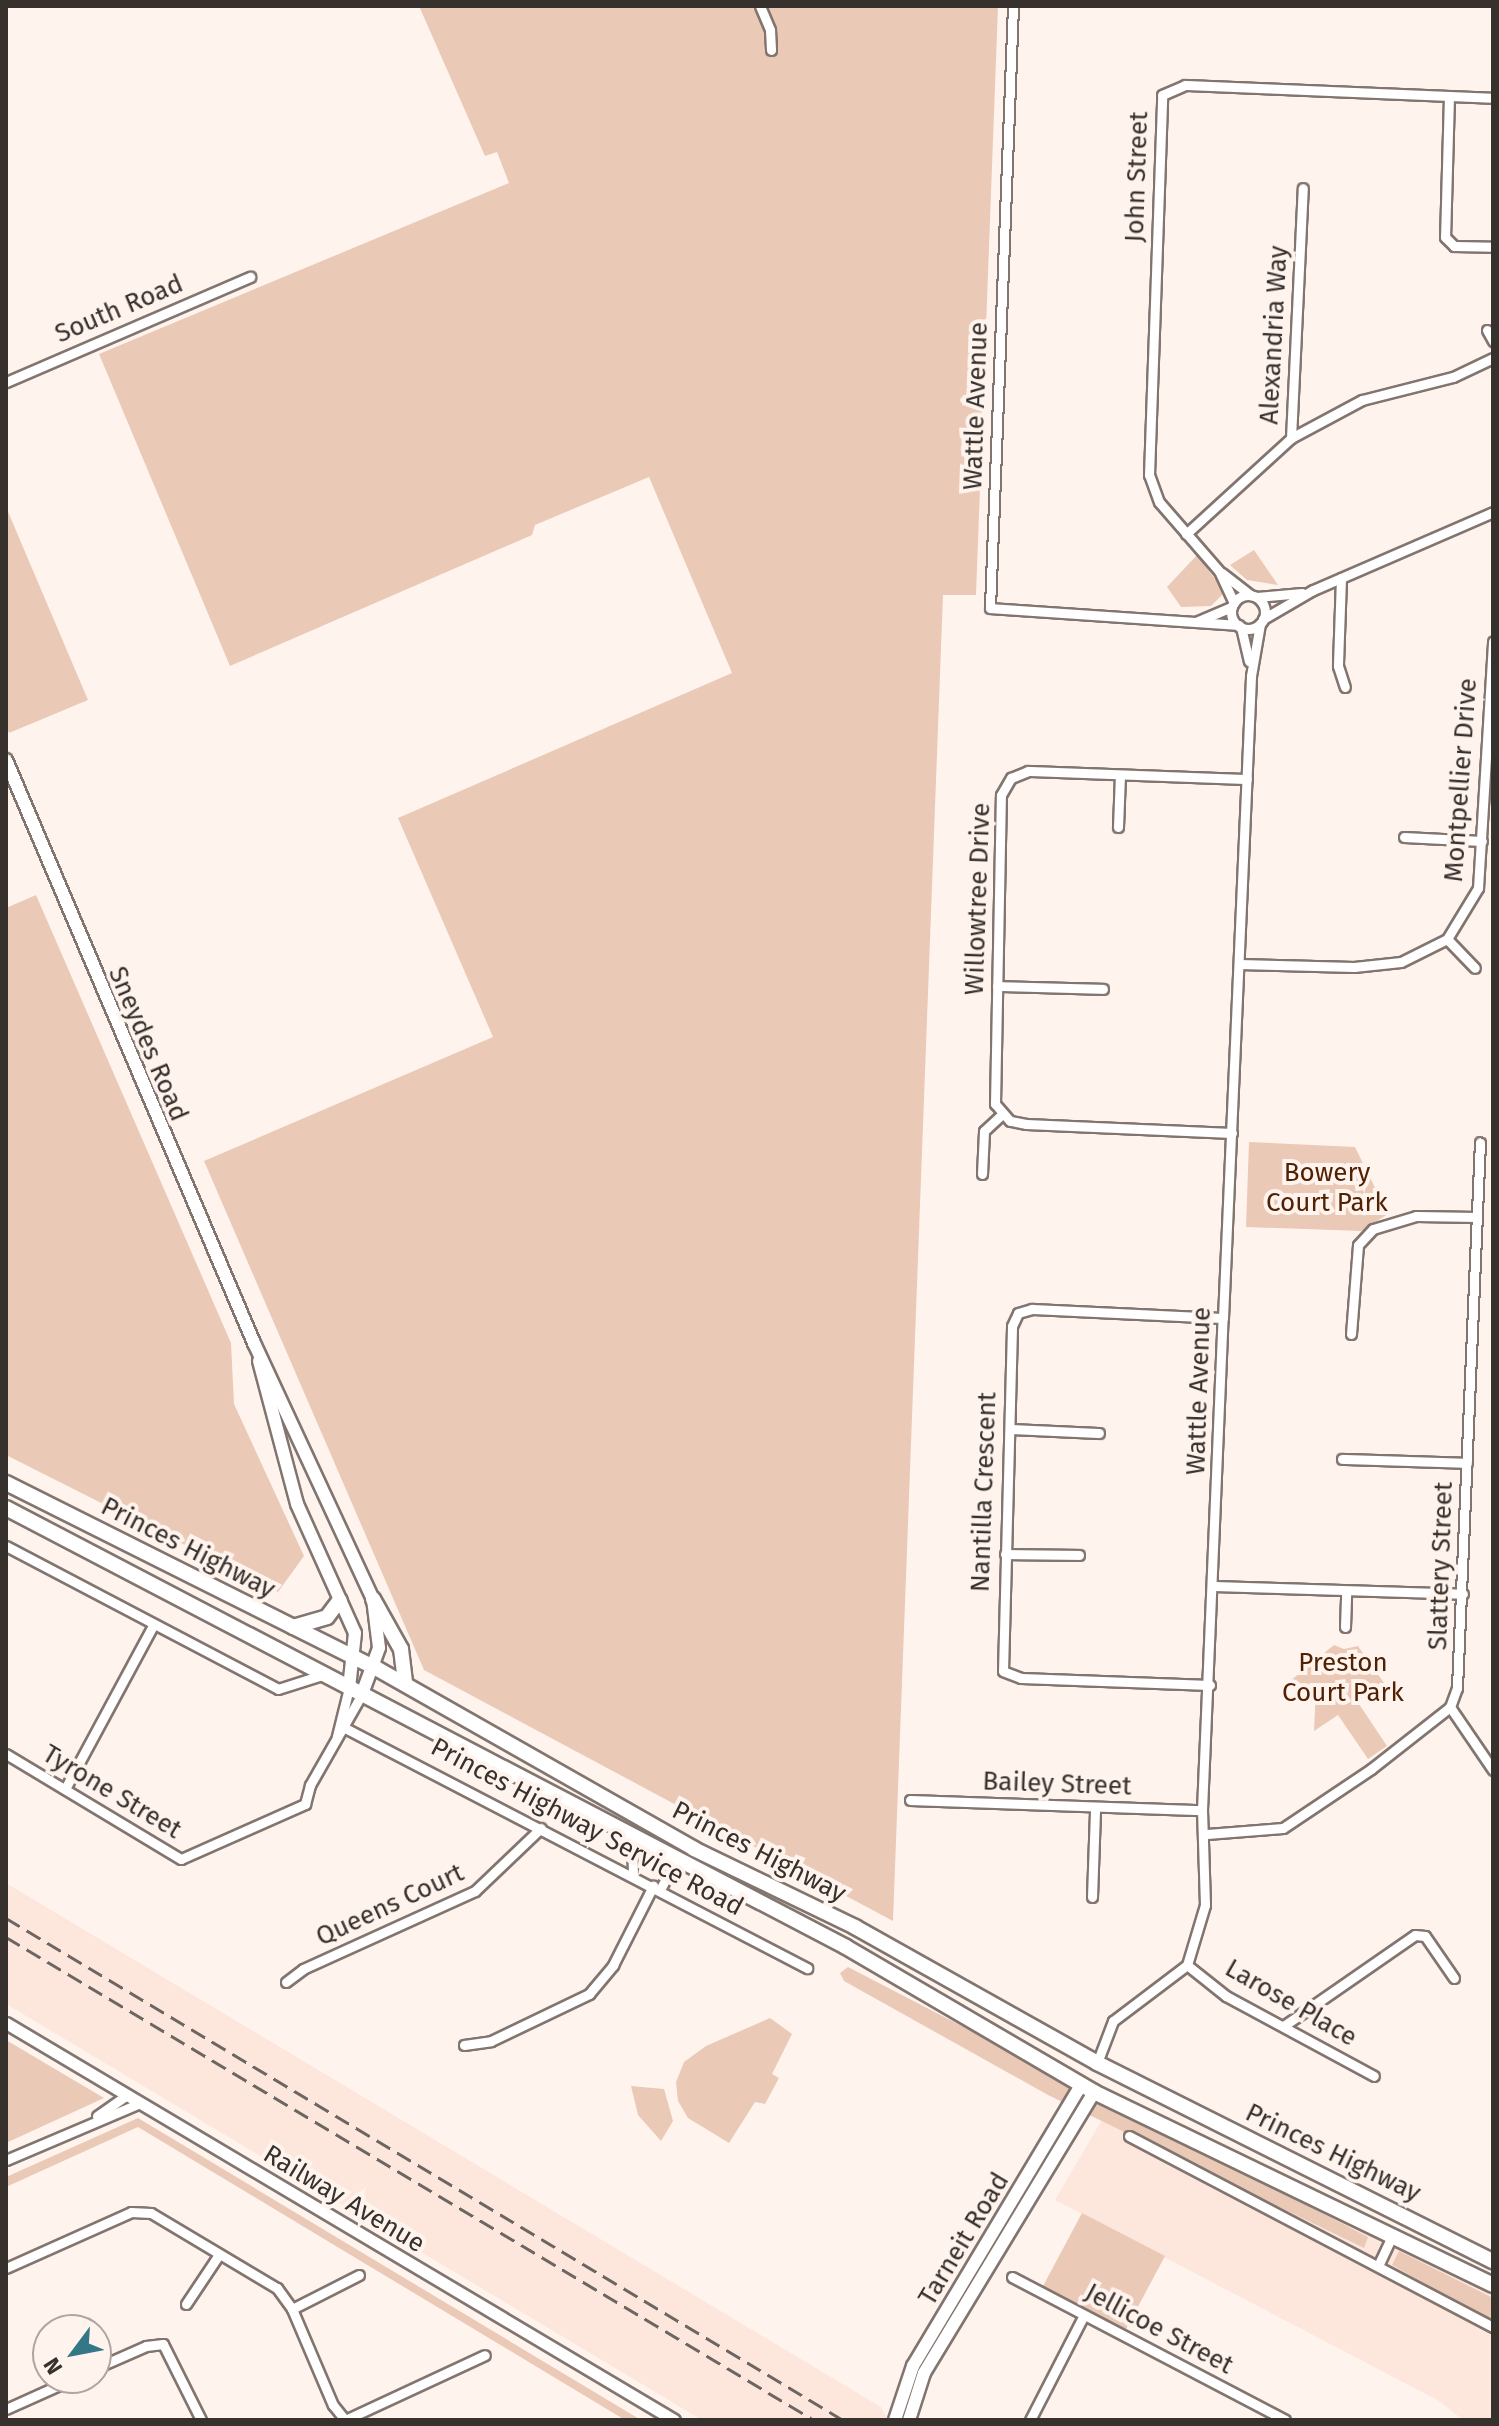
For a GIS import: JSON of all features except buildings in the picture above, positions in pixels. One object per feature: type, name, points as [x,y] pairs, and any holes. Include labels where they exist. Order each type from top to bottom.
[{"type":"highway","name":"Princes Highway","points":[[6,1483],[356,1657],[662,1831],[855,1927],[1097,2063],[1493,2261]]},
{"type":"highway","name":"Princes Highway","points":[[6,1508],[846,1947],[1088,2089],[1493,2285]]},
{"type":"highway","points":[[373,1599],[401,1649],[405,1684]]},
{"type":"highway","points":[[293,1627],[327,1617],[340,1600]]},
{"type":"highway","points":[[662,1831],[676,1858]]},
{"type":"highway","points":[[846,1947],[855,1927]]},
{"type":"highway","points":[[1088,2089],[1097,2063]]},
{"type":"highway","points":[[1393,2234],[1402,2214]]},
{"type":"main road","name":"Sneydes Road","points":[[6,760],[254,1343],[373,1599],[381,1634],[376,1668],[356,1691]]},
{"type":"main road","name":"Sneydes Road","points":[[254,1343],[297,1504],[355,1633],[356,1691]]},
{"type":"main road","name":"Tarneit Road","points":[[895,2420],[918,2369],[1088,2089]]},
{"type":"main road","name":"Tarneit Road","points":[[909,2420],[918,2369]]},
{"type":"street","points":[[760,6],[770,30],[771,50]]},
{"type":"street","name":"Wattle Avenue","points":[[1013,6],[990,608],[1239,626],[1251,676]]},
{"type":"street","name":"John Street","points":[[1253,596],[1219,571],[1186,534],[1159,502],[1149,475],[1162,95],[1185,85],[1493,98]]},
{"type":"street","points":[[1449,96],[1445,237],[1454,246],[1493,247]]},
{"type":"street","name":"Alexandria Way","points":[[1186,534],[1291,438],[1303,188]]},
{"type":"street","name":"South Road","points":[[6,382],[250,277]]},
{"type":"street","points":[[1487,330],[1493,341]]},
{"type":"street","points":[[1291,438],[1362,400],[1453,377],[1493,358]]},
{"type":"street","points":[[1239,626],[1262,621],[1313,590],[1493,512]]},
{"type":"street","name":"John Street","points":[[1219,571],[1239,626]]},
{"type":"street","points":[[1341,578],[1338,666],[1345,687]]},
{"type":"street","name":"Wattle Avenue","points":[[1188,623],[1253,596],[1313,590]]},
{"type":"street","points":[[1253,596],[1264,609],[1262,621]]},
{"type":"street","name":"Wattle Avenue","points":[[1187,1965],[1205,1905],[1207,1834],[1202,1810],[1210,1685],[1251,676],[1262,621]]},
{"type":"street","name":"Montpellier Drive","points":[[1447,939],[1478,888],[1493,641]]},
{"type":"street","name":"Willowtree Drive","points":[[1002,1114],[993,1091],[1001,795],[1011,778],[1028,771],[1247,779]]},
{"type":"street","points":[[1118,827],[1120,776]]},
{"type":"street","points":[[1404,837],[1482,841]]},
{"type":"street","points":[[1239,964],[1354,967],[1401,962],[1447,939],[1475,968]]},
{"type":"street","points":[[997,986],[1103,989]]},
{"type":"street","points":[[982,1174],[984,1131],[1002,1114],[1026,1124],[1232,1133]]},
{"type":"street","name":"Slattery Street","points":[[1450,1707],[1457,1688],[1463,1594],[1480,1142]]},
{"type":"street","points":[[1351,1334],[1358,1245],[1373,1229],[1416,1216],[1477,1217]]},
{"type":"street","name":"Nantilla Crescent","points":[[1210,1685],[1021,1678],[1003,1671],[1012,1326],[1018,1313],[1032,1309],[1223,1318]]},
{"type":"street","points":[[1010,1429],[1099,1433]]},
{"type":"street","points":[[1342,1459],[1467,1463]]},
{"type":"street","points":[[6,1546],[289,1690],[325,1674]]},
{"type":"street","points":[[1005,1554],[1079,1555]]},
{"type":"street","points":[[1214,1586],[1463,1594]]},
{"type":"street","points":[[1345,1627],[1346,1591]]},
{"type":"street","points":[[65,1789],[154,1624]]},
{"type":"street","name":"Tyrone Street","points":[[336,1739],[345,1728],[356,1691]]},
{"type":"street","name":"Tyrone Street","points":[[6,1754],[181,1859],[300,1807],[336,1739],[356,1691]]},
{"type":"street","points":[[1207,1834],[1283,1828],[1371,1769],[1450,1707],[1493,1770]]},
{"type":"street","name":"Princes Highway Service Road","points":[[345,1728],[375,1740],[807,1968]]},
{"type":"street","name":"Bailey Street","points":[[910,1800],[1095,1809],[1202,1810]]},
{"type":"street","points":[[1092,1897],[1095,1809]]},
{"type":"street","name":"Queens Court","points":[[286,1982],[303,1969],[475,1891],[541,1828]]},
{"type":"street","name":"Princes Highway","points":[[632,1835],[633,1876]]},
{"type":"street","name":"Princes Highway","points":[[464,2045],[491,2041],[589,1994],[613,1965],[676,1858]]},
{"type":"street","points":[[1285,2025],[1415,1935],[1425,1936],[1454,1978]]},
{"type":"street","points":[[1097,2063],[1113,2021],[1187,1965]]},
{"type":"street","name":"Larose Place","points":[[1187,1965],[1226,1996],[1285,2025],[1374,2076]]},
{"type":"street","name":"Railway Avenue","points":[[6,2023],[664,2417],[674,2420]]},
{"type":"street","points":[[91,2121],[127,2095]]},
{"type":"street","points":[[6,2160],[91,2121],[140,2103]]},
{"type":"street","points":[[1129,2136],[1493,2327]]},
{"type":"street","points":[[6,2268],[135,2211],[151,2213],[202,2240],[218,2256],[277,2288],[292,2309],[333,2405],[345,2420],[485,2355]]},
{"type":"street","name":"Princes Highway","points":[[1378,2266],[1393,2234]]},
{"type":"street","points":[[186,2304],[218,2256]]},
{"type":"street","points":[[292,2309],[359,2275]]},
{"type":"street","name":"Jellicoe Street","points":[[1012,2277],[1285,2420]]},
{"type":"street","points":[[1030,2420],[1084,2315]]},
{"type":"street","points":[[112,2361],[146,2346],[163,2344],[201,2420]]},
{"type":"street","points":[[6,2409],[39,2394]]},
{"type":"shaded area","points":[[6,1883],[881,2407],[888,2420],[702,2420],[6,2004]]},
{"type":"shaded area","points":[[1110,2106],[1493,2293],[1493,2420],[1463,2420],[1439,2401],[1055,2200]]},
{"type":"green space","points":[[419,6],[998,6],[976,595],[943,595],[893,1921],[424,1670],[204,1161],[493,1037],[398,818],[732,673],[649,477],[535,525],[532,535],[230,666],[99,354],[509,183],[497,152],[485,156]]},
{"type":"green space","points":[[6,507],[88,700],[9,733],[6,726]]},
{"type":"green space","points":[[1254,550],[1278,585],[1247,580],[1230,565]]},
{"type":"green space","points":[[1197,555],[1225,592],[1211,606],[1181,607],[1167,587]]},
{"type":"green space","points":[[36,895],[231,1343],[234,1404],[304,1556],[278,1592],[6,1455],[6,908]]},
{"type":"green space","name":"Bowery Court Park","points":[[1249,1142],[1355,1147],[1388,1214],[1361,1231],[1246,1227]]},
{"type":"green space","name":"Preston Court Park","points":[[1334,1645],[1344,1649],[1358,1646],[1389,1690],[1373,1690],[1357,1701],[1387,1746],[1368,1759],[1338,1715],[1314,1731],[1316,1688],[1284,1686]]},
{"type":"green space","points":[[848,1967],[1368,2237],[1364,2248],[1048,2095],[844,1981],[840,1973]]},
{"type":"green space","points":[[770,2018],[792,2034],[772,2074],[779,2078],[765,2104],[755,2102],[729,2143],[688,2118],[678,2101],[676,2082],[684,2062],[706,2046]]},
{"type":"green space","points":[[6,2040],[104,2098],[6,2143]]},
{"type":"green space","points":[[631,2086],[664,2089],[673,2121],[661,2141],[638,2115]]},
{"type":"green space","points":[[138,2118],[641,2420],[625,2420],[138,2127],[6,2187],[6,2177]]},
{"type":"green space","points":[[1082,2213],[1165,2256],[1125,2331],[1042,2288]]},
{"type":"green space","points":[[1399,2251],[1493,2298],[1493,2322],[1392,2265]]},
{"type":"railway","points":[[6,1918],[843,2420]]},
{"type":"railway","points":[[6,1937],[814,2420]]}]
